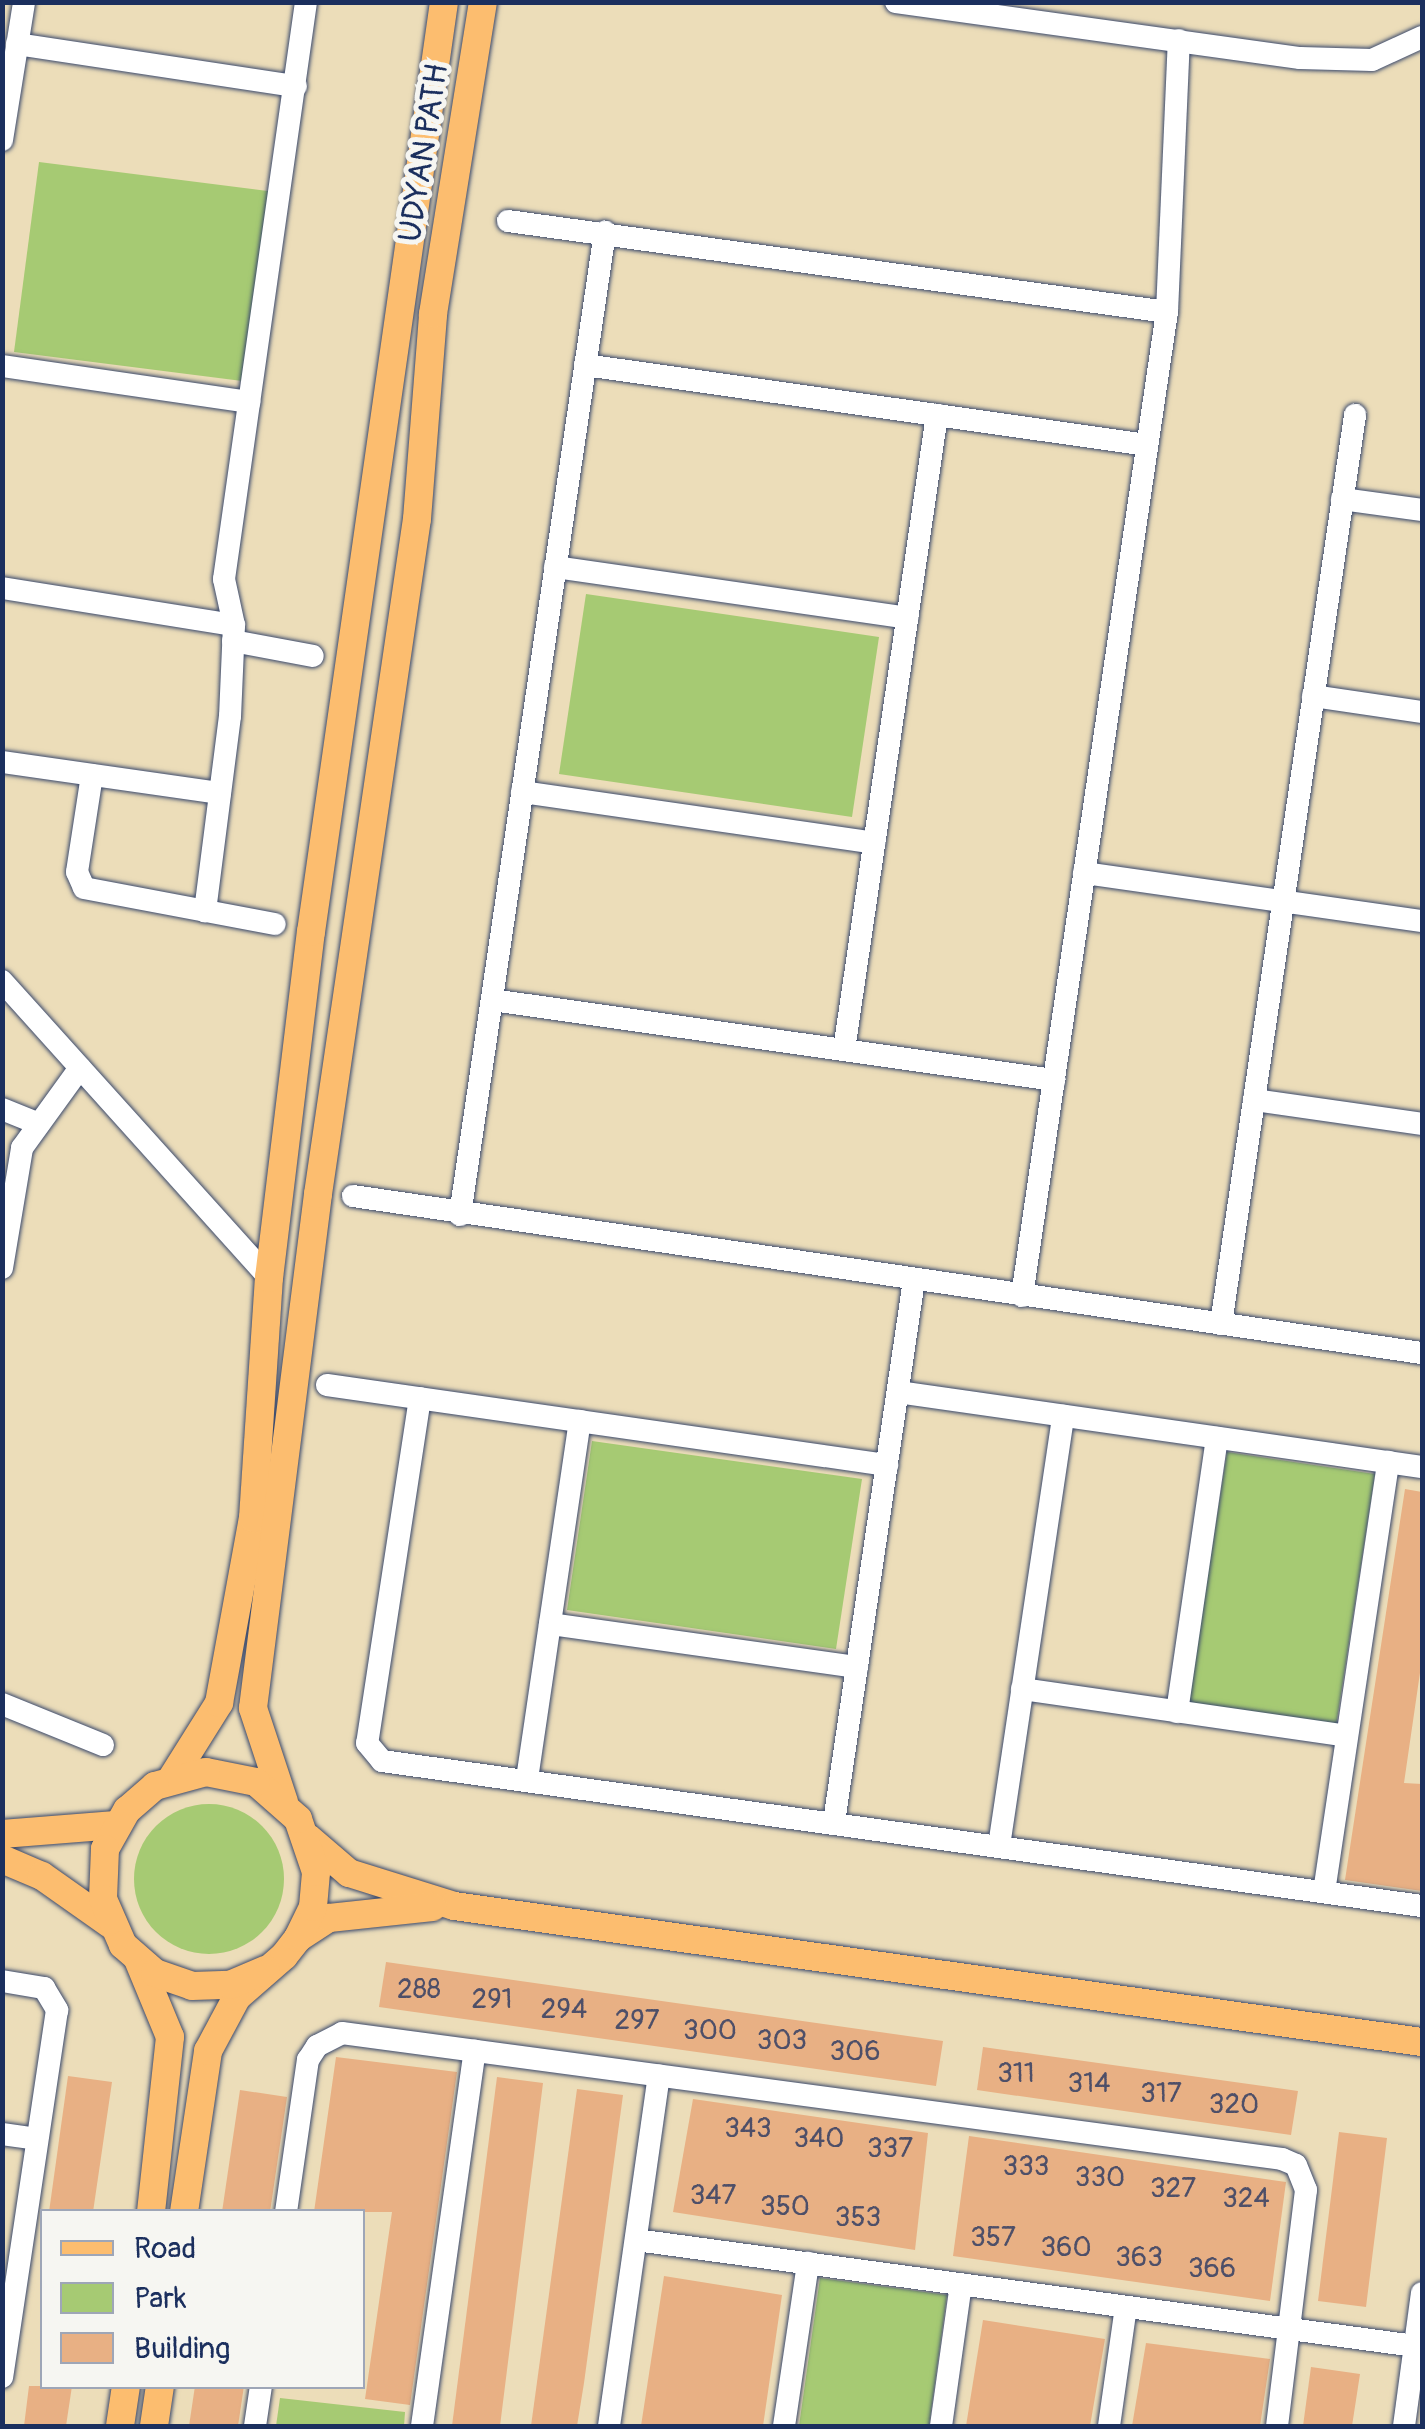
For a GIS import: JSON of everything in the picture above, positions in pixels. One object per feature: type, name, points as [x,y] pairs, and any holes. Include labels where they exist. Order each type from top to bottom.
[{"type":"main road","name":"UDYAN PATH","points":[[172,1778],[212,1721],[230,1661],[252,1518],[270,1278],[311,932],[444,2]]},
{"type":"main road","name":"UDYAN PATH","points":[[284,1802],[253,1708],[318,1194],[417,519],[433,314],[484,2]]},
{"type":"main road","points":[[110,1924],[101,1874],[116,1825],[140,1797],[172,1778],[206,1772],[240,1776],[284,1802],[308,1838],[349,1872],[454,1906],[1422,2042]]},
{"type":"main road","points":[[2,1834],[116,1825]]},
{"type":"main road","points":[[298,1938],[316,1889],[308,1838]]},
{"type":"main road","points":[[2,1859],[42,1876],[110,1924],[140,1962],[170,2037],[150,2209]]},
{"type":"main road","points":[[184,2209],[208,2051],[237,1997],[298,1938],[342,1915],[454,1906]]},
{"type":"main road","points":[[140,1962],[173,1981],[211,1987],[266,1970]]},
{"type":"main road","points":[[120,2426],[126,2389]]},
{"type":"main road","points":[[154,2426],[160,2389]]},
{"type":"street","points":[[2,140],[24,2]]},
{"type":"street","points":[[205,911],[220,793],[233,633],[224,579],[306,2]]},
{"type":"street","points":[[905,3],[1354,60],[1372,60],[1422,37]]},
{"type":"street","points":[[1022,1296],[1167,312],[1179,40]]},
{"type":"street","points":[[17,44],[296,86]]},
{"type":"street","points":[[508,221],[1167,312]]},
{"type":"street","points":[[460,1216],[605,232]]},
{"type":"street","points":[[2,366],[249,402]]},
{"type":"street","points":[[585,366],[1147,445]]},
{"type":"street","points":[[844,1050],[937,415]]},
{"type":"street","points":[[1221,1324],[1354,415]]},
{"type":"street","points":[[1342,499],[1422,510]]},
{"type":"street","points":[[556,568],[907,618]]},
{"type":"street","points":[[2,588],[233,633],[313,656]]},
{"type":"street","points":[[1313,696],[1422,712]]},
{"type":"street","points":[[2,762],[220,793]]},
{"type":"street","points":[[92,775],[77,872],[84,888],[276,924]]},
{"type":"street","points":[[522,792],[874,843]]},
{"type":"street","points":[[1084,872],[1422,920]]},
{"type":"street","points":[[2,981],[270,1278]]},
{"type":"street","points":[[492,1000],[1054,1080]]},
{"type":"street","points":[[2,1268],[22,1148],[80,1068]]},
{"type":"street","points":[[1254,1100],[1422,1124]]},
{"type":"street","points":[[2,1109],[39,1124]]},
{"type":"street","points":[[352,1196],[460,1216],[1422,1353]]},
{"type":"street","points":[[834,1822],[914,1280]]},
{"type":"street","points":[[327,1386],[887,1465]]},
{"type":"street","points":[[898,1392],[1422,1467]]},
{"type":"street","points":[[420,1398],[367,1743],[382,1760],[1422,1906]]},
{"type":"street","points":[[999,1846],[1062,1416]]},
{"type":"street","points":[[527,1779],[580,1422]]},
{"type":"street","points":[[1177,1712],[1217,1438]]},
{"type":"street","points":[[1324,1892],[1388,1462]]},
{"type":"street","points":[[550,1624],[857,1667]]},
{"type":"street","points":[[1022,1689],[1347,1736]]},
{"type":"street","points":[[2,1704],[103,1745]]},
{"type":"street","points":[[2,1982],[44,1988],[57,2010],[8,2304],[2,2378]]},
{"type":"street","points":[[286,2209],[308,2060],[317,2046],[342,2033],[1296,2165],[1306,2190],[1276,2426]]},
{"type":"street","points":[[422,2426],[475,2051]]},
{"type":"street","points":[[609,2426],[659,2076]]},
{"type":"street","points":[[2,2134],[37,2139]]},
{"type":"street","points":[[636,2240],[1415,2346]]},
{"type":"street","points":[[784,2426],[808,2263]]},
{"type":"street","points":[[941,2426],[961,2284]]},
{"type":"street","points":[[1404,2426],[1422,2293]]},
{"type":"street","points":[[1109,2426],[1126,2307]]},
{"type":"street","points":[[255,2426],[261,2389]]},
{"type":"green space","points":[[39,162],[275,192],[250,382],[14,352]]},
{"type":"green space","points":[[586,594],[879,637],[852,817],[559,774]]},
{"type":"green space","points":[[592,1441],[862,1479],[836,1649],[567,1610]]},
{"type":"green space","points":[[1227,1452],[1375,1474],[1336,1726],[1188,1703]]},
{"type":"green space","points":[[209,1804],[238,1810],[262,1826],[278,1850],[284,1879],[278,1908],[262,1932],[238,1948],[209,1954],[180,1948],[156,1932],[140,1908],[134,1879],[140,1850],[156,1826],[180,1810]]},
{"type":"green space","points":[[820,2278],[947,2295],[929,2426],[799,2426]]},
{"type":"green space","points":[[280,2398],[405,2412],[404,2426],[276,2426]]},
{"type":"building","points":[[1405,1489],[1422,1492],[1422,1659],[1404,1783],[1422,1784],[1422,1891],[1345,1880]]},
{"type":"building","points":[[386,1962],[943,2041],[936,2086],[379,2007]]},
{"type":"building","points":[[983,2047],[1298,2091],[1291,2135],[977,2090]]},
{"type":"building","points":[[336,2057],[457,2072],[410,2405],[365,2399],[392,2212],[314,2209]]},
{"type":"building","points":[[68,2076],[112,2082],[93,2209],[49,2209]]},
{"type":"building","points":[[497,2077],[543,2083],[500,2426],[452,2426]]},
{"type":"building","points":[[577,2089],[623,2095],[584,2383],[577,2426],[531,2426]]},
{"type":"building","points":[[240,2090],[287,2097],[270,2209],[222,2209]]},
{"type":"building","points":[[693,2099],[928,2133],[915,2250],[673,2212]]},
{"type":"building","points":[[1339,2132],[1387,2138],[1366,2307],[1318,2301]]},
{"type":"building","points":[[969,2136],[1286,2182],[1270,2301],[953,2256]]},
{"type":"building","points":[[664,2276],[782,2295],[763,2426],[641,2426]]},
{"type":"building","points":[[983,2320],[1105,2339],[1090,2426],[966,2426]]},
{"type":"building","points":[[1146,2343],[1270,2359],[1260,2426],[1132,2426]]},
{"type":"building","points":[[1311,2367],[1360,2374],[1352,2426],[1303,2426]]},
{"type":"building","points":[[29,2386],[72,2389],[66,2426],[24,2426]]},
{"type":"building","points":[[195,2389],[244,2389],[238,2426],[189,2426]]}]
